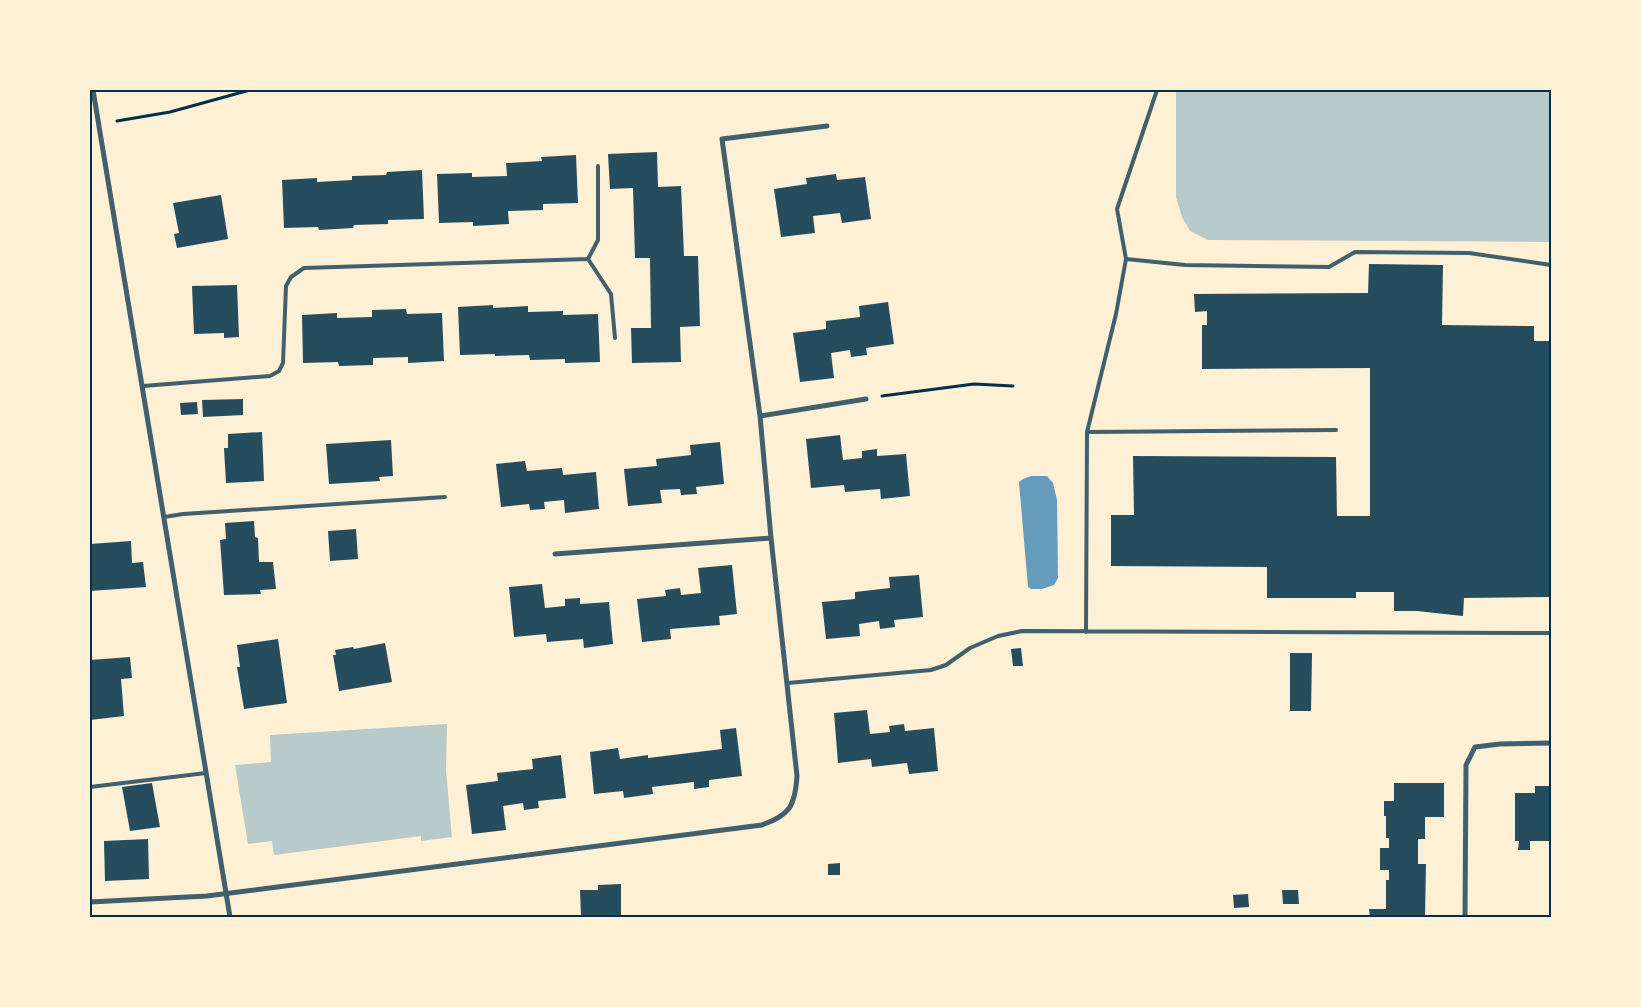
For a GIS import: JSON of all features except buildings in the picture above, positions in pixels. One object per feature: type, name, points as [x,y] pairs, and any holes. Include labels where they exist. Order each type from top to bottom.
[{"type":"street","points":[[93,90],[230,917]]},
{"type":"street","points":[[90,902],[226,894],[762,825],[778,819],[789,809],[796,794],[797,776],[788,683],[771,538],[760,416],[722,139],[828,126]]},
{"type":"street","points":[[760,416],[866,399]]},
{"type":"street","points":[[555,554],[771,538]]},
{"type":"street","points":[[1465,917],[1466,765],[1475,747],[1500,744],[1551,743]]},
{"type":"lane","points":[[1086,632],[1087,432],[1116,314],[1126,259],[1117,210],[1157,90]]},
{"type":"lane","points":[[588,259],[598,240],[598,166]]},
{"type":"lane","points":[[1126,259],[1185,265],[1329,267],[1355,252],[1468,253],[1551,265]]},
{"type":"lane","points":[[143,386],[270,376],[278,371],[283,363],[286,286],[291,277],[304,268],[588,259]]},
{"type":"lane","points":[[588,259],[611,294],[615,338]]},
{"type":"lane","points":[[1087,432],[1336,430]]},
{"type":"lane","points":[[164,517],[183,514],[445,496]]},
{"type":"lane","points":[[788,683],[932,670],[946,664],[970,648],[998,636],[1022,631],[1551,632]]},
{"type":"lane","points":[[90,787],[206,773]]},
{"type":"path","points":[[99,124],[170,112],[250,90]]},
{"type":"path","points":[[866,399],[974,384],[1013,386]]},
{"type":"shaded area","points":[[1176,90],[1551,90],[1551,242],[1208,240],[1190,231],[1182,217],[1176,197]]},
{"type":"shaded area","points":[[447,724],[446,770],[452,837],[421,841],[421,836],[274,855],[272,841],[248,844],[235,765],[271,762],[270,735]]},
{"type":"water","points":[[1031,476],[1047,476],[1053,483],[1057,500],[1058,578],[1054,585],[1042,589],[1031,589],[1028,587],[1019,482]]}]
